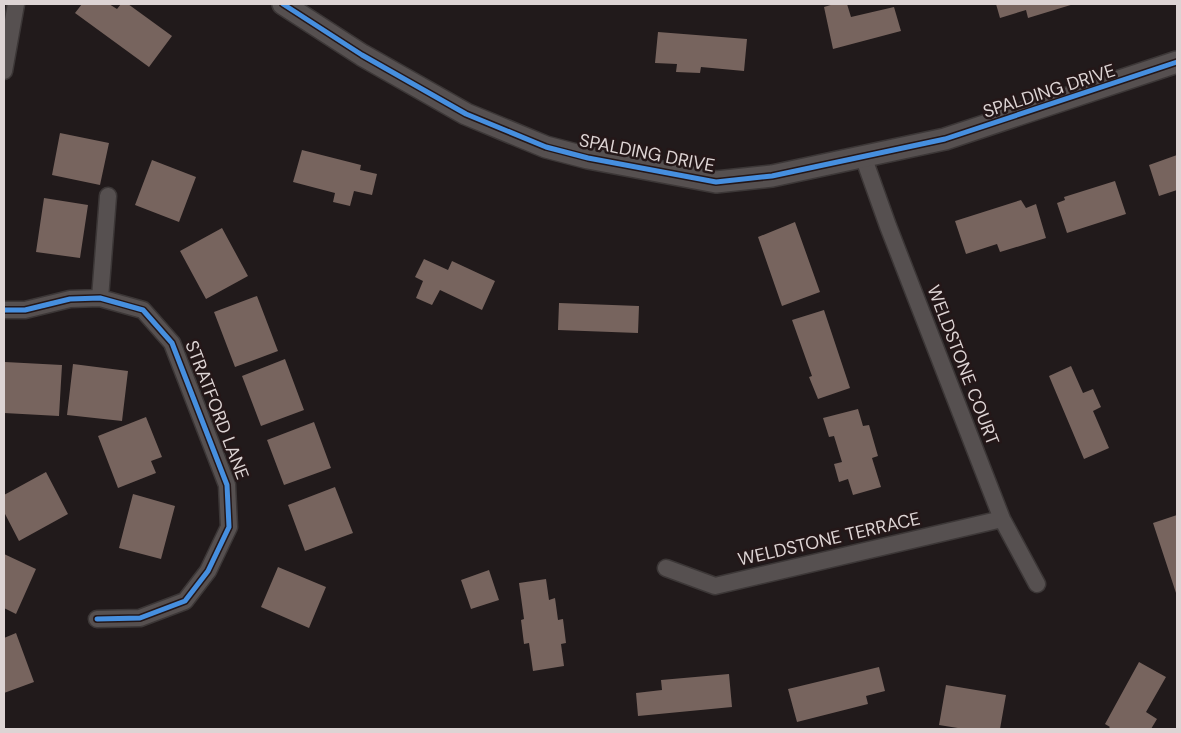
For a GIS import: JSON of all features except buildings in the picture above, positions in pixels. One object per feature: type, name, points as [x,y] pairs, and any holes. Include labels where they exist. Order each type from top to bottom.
[{"type":"street","points":[[4,71],[16,4]]},
{"type":"street","name":"SPALDING DRIVE","points":[[283,4],[362,55],[466,114],[546,147],[588,158],[716,182],[772,176],[945,139],[1143,75],[1177,62]]},
{"type":"street","name":"WELDSTONE COURT","points":[[863,156],[1002,519],[1036,584]]},
{"type":"street","points":[[100,298],[108,196]]},
{"type":"street","name":"STRATFORD LANE","points":[[4,310],[25,310],[70,299],[100,298],[143,310],[172,343],[227,486],[230,527],[208,571],[186,601],[140,618],[97,619]]},
{"type":"street","name":"WELDSTONE TERRACE","points":[[666,568],[716,586],[1002,519]]},
{"type":"cycle path","points":[[283,4],[362,55],[466,114],[546,147],[588,158],[716,182],[772,176],[945,139],[1177,62]]},
{"type":"cycle path","points":[[4,310],[25,310],[70,299],[100,298],[143,310],[172,343],[227,485],[229,527],[208,571],[185,601],[140,618],[97,619]]}]
